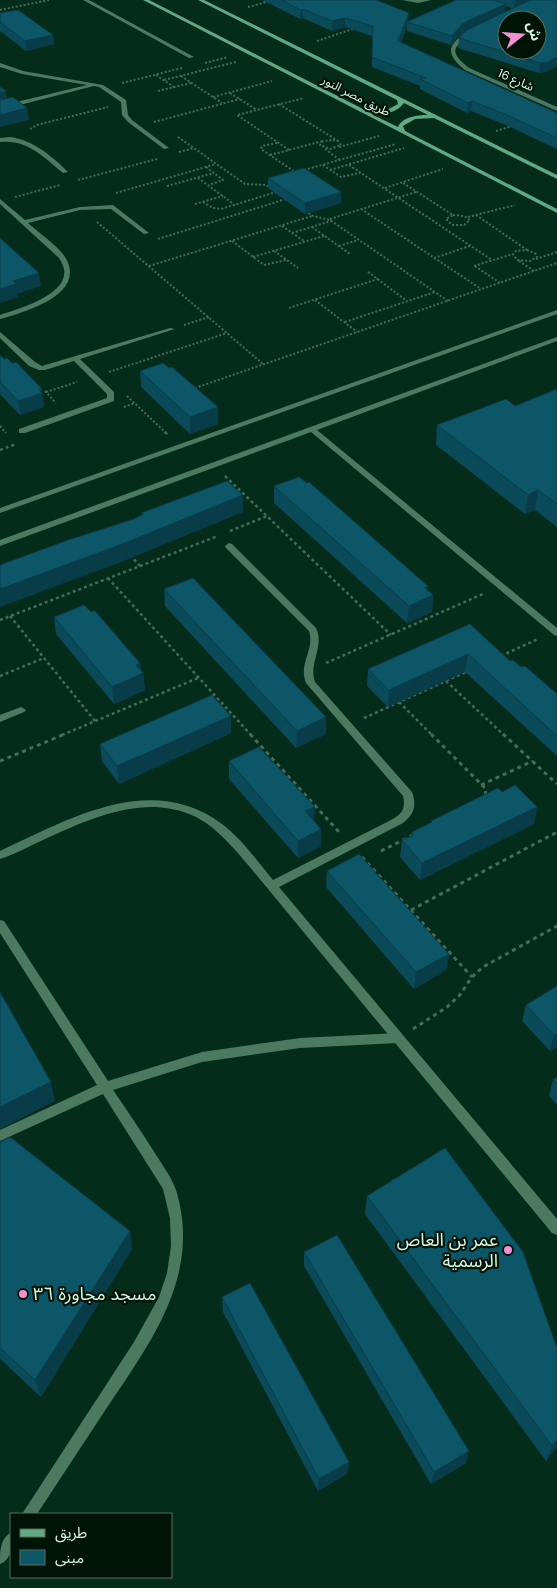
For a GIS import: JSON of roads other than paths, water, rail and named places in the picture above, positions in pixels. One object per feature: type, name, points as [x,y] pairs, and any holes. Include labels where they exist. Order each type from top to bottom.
[{"type":"street","points":[[85,0],[191,57]]},
{"type":"street","name":"طريق مصر النور","points":[[145,0],[557,211]]},
{"type":"street","name":"طريق مصر النور","points":[[200,0],[557,177]]},
{"type":"street","points":[[404,0],[418,2],[429,0]]},
{"type":"street","name":"شارع 16","points":[[471,33],[455,43],[452,49],[452,56],[467,69],[557,109]]},
{"type":"street","points":[[0,65],[22,72],[104,87],[125,103],[126,115],[130,120],[166,148]]},
{"type":"street","points":[[0,108],[97,85]]},
{"type":"street","points":[[366,113],[388,112],[401,104],[400,99]]},
{"type":"street","points":[[550,106],[557,103]]},
{"type":"street","points":[[402,131],[400,126],[412,118],[435,117]]},
{"type":"street","points":[[0,140],[20,139],[26,141],[65,172]]},
{"type":"street","points":[[0,201],[62,257],[68,265],[69,274],[66,283],[58,292],[45,300],[0,317]]},
{"type":"street","points":[[25,222],[81,208],[113,207],[146,233]]},
{"type":"street","points":[[0,511],[557,312]]},
{"type":"street","points":[[0,334],[38,367],[46,368],[172,329]]},
{"type":"street","points":[[0,543],[313,430],[557,339]]},
{"type":"street","points":[[22,431],[111,399],[111,394],[75,358]]},
{"type":"street","points":[[313,430],[556,632]]},
{"type":"street","points":[[229,546],[313,630],[316,637],[316,645],[307,671],[311,683],[411,801],[410,808],[403,818],[272,886]]},
{"type":"street","points":[[0,719],[21,710]]},
{"type":"street","points":[[0,855],[94,813],[120,805],[146,802],[173,805],[197,813],[217,826],[235,843],[272,886],[557,1229]]},
{"type":"street","points":[[0,924],[169,1188],[177,1222],[176,1257],[168,1293],[151,1329],[29,1513]]},
{"type":"street","points":[[0,1136],[106,1087],[202,1057],[300,1043],[398,1038]]},
{"type":"street","points":[[0,1557],[10,1542]]},
{"type":"place","name":"عمر بن العاص الرسمية","points":[[508,1250]]},
{"type":"place","name":"مسجد مجاورة ٣٦","points":[[23,1294]]}]
